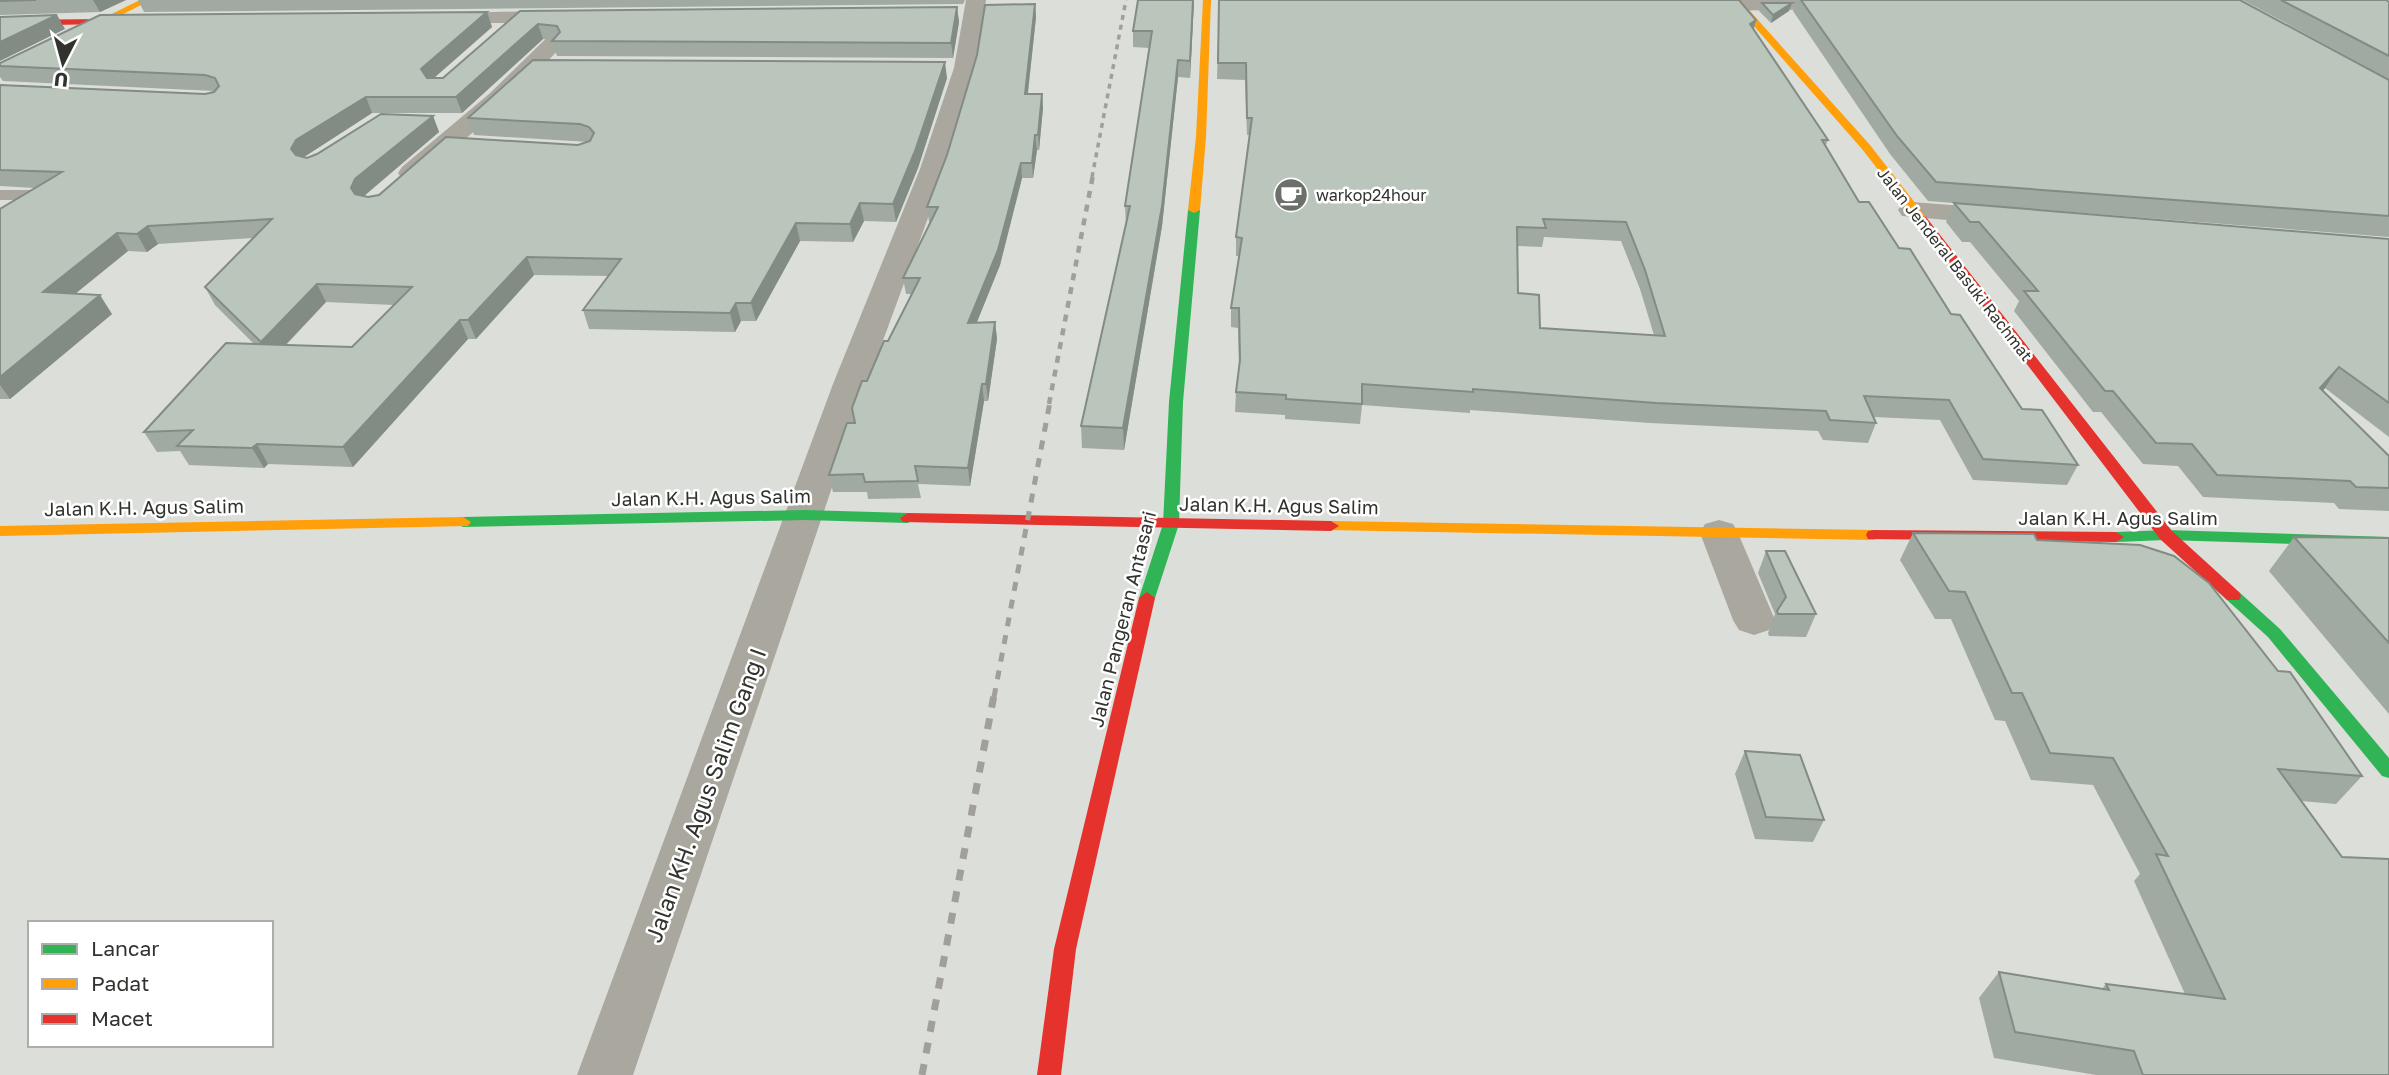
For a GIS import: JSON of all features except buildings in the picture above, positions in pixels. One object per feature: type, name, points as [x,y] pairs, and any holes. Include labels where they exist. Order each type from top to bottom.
[{"type":"main road","name":"Jalan Jenderal Basuki Rachmat","points":[[1737,2],[1866,147],[2165,535],[2274,633],[2389,771]]},
{"type":"main road","name":"Jalan Pangeran Antasari","points":[[1049,1075],[1065,949],[1141,617],[1171,524],[1176,402],[1212,4]]},
{"type":"main road","points":[[0,23],[104,21]]},
{"type":"main road","points":[[4,85],[104,21]]},
{"type":"main road","name":"Jalan K.H. Agus Salim","points":[[0,531],[805,516],[2072,538],[2165,535],[2389,542]]},
{"type":"street","points":[[1684,5],[1737,2],[1861,3]]},
{"type":"street","name":"Jalan KH. Agus Salim Gang I","points":[[604,1075],[850,384],[933,169],[951,68],[969,9]]},
{"type":"street","points":[[104,21],[147,10]]},
{"type":"street","points":[[395,187],[437,132],[476,134],[532,66],[589,16],[409,18]]},
{"type":"street","points":[[490,43],[519,17]]},
{"type":"street","points":[[532,66],[560,66]]},
{"type":"street","points":[[1912,210],[2035,220]]},
{"type":"street","points":[[1719,533],[1754,620]]},
{"type":"lane","points":[[0,195],[36,195],[9,212]]},
{"type":"railway","points":[[1092,177],[1126,0]]},
{"type":"railway","points":[[1049,404],[1093,175]]},
{"type":"railway","points":[[994,697],[1050,402]]},
{"type":"railway","points":[[922,1075],[994,695]]},
{"type":"traffic: fast","points":[[1147,598],[1171,524],[1176,402],[1194,210]]},
{"type":"traffic: fast","points":[[463,522],[805,515],[908,518]]},
{"type":"traffic: fast","points":[[2116,537],[2166,535],[2389,542]]},
{"type":"traffic: fast","points":[[2233,596],[2274,633],[2389,771]]},
{"type":"traffic: slow","points":[[0,73],[147,0]]},
{"type":"traffic: slow","points":[[1194,210],[1201,137],[1207,0]]},
{"type":"traffic: slow","points":[[1735,0],[1866,147],[1922,219]]},
{"type":"traffic: slow","points":[[0,531],[463,522]]},
{"type":"traffic: slow","points":[[1331,526],[1874,535]]},
{"type":"traffic: jam","points":[[0,23],[104,21]]},
{"type":"traffic: jam","points":[[1922,219],[2166,535],[2233,596]]},
{"type":"traffic: jam","points":[[908,518],[1331,526]]},
{"type":"traffic: jam","points":[[1874,535],[2116,537]]},
{"type":"traffic: jam","points":[[1049,1075],[1065,949],[1147,598]]},
{"type":"place","name":"warkop24hour","points":[[1291,195]]}]
